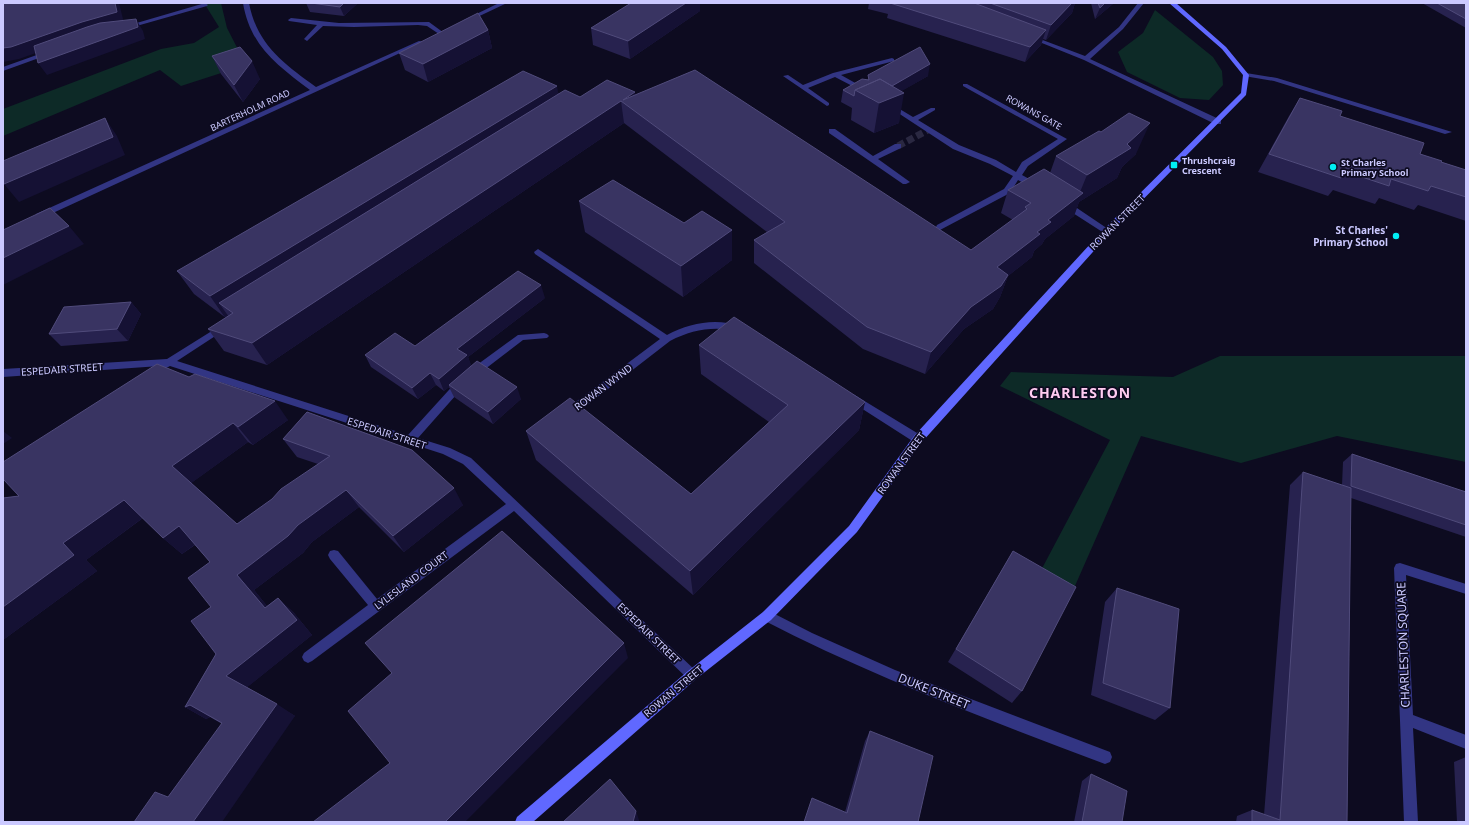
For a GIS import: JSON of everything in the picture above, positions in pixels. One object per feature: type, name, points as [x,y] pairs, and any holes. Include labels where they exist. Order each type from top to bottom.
[{"type":"street","points":[[246,3],[250,20],[259,38],[277,61],[315,90]]},
{"type":"street","points":[[461,23],[504,3]]},
{"type":"street","points":[[1086,59],[1121,28],[1142,3]]},
{"type":"street","points":[[1172,3],[1224,48],[1246,75],[1275,79],[1448,132]]},
{"type":"street","points":[[123,28],[205,5]]},
{"type":"street","points":[[292,20],[322,25],[353,26],[418,23],[429,24],[441,33]]},
{"type":"street","points":[[307,39],[322,25]]},
{"type":"street","points":[[1020,33],[1086,59],[1218,122]]},
{"type":"street","name":"BARTERHOLM ROAD","points":[[32,219],[427,39]]},
{"type":"street","points":[[3,69],[55,50]]},
{"type":"street","points":[[803,87],[835,74],[892,60]]},
{"type":"street","points":[[835,74],[864,90]]},
{"type":"street","name":"ROWAN STREET","points":[[522,822],[692,675],[767,616],[853,529],[918,438],[1107,231],[1218,122],[1244,94],[1246,75]]},
{"type":"street","points":[[786,76],[827,104]]},
{"type":"street","name":"ROWANS GATE","points":[[940,227],[1007,191],[1025,164],[1063,139],[965,85]]},
{"type":"street","points":[[891,106],[956,147],[993,162],[1017,174],[1042,190]]},
{"type":"street","points":[[912,120],[933,109]]},
{"type":"street","points":[[832,131],[874,158],[906,182]]},
{"type":"street","points":[[874,158],[898,146]]},
{"type":"street","points":[[1055,198],[1107,231]]},
{"type":"street","points":[[538,252],[666,339]]},
{"type":"street","points":[[148,374],[228,324]]},
{"type":"street","name":"ROWAN WYND","points":[[564,416],[666,339],[683,330],[705,325],[726,325],[742,330],[748,334]]},
{"type":"street","points":[[410,440],[446,397],[466,378],[521,337],[544,336]]},
{"type":"street","name":"ESPEDAIR STREET","points":[[3,373],[168,362],[446,451],[467,461],[514,504],[692,675]]},
{"type":"street","points":[[843,392],[918,438]]},
{"type":"street","name":"LYLESLAND COURT","points":[[308,657],[514,504]]},
{"type":"street","points":[[334,555],[376,606]]},
{"type":"street","name":"CHARLESTON SQUARE","points":[[1410,822],[1400,568],[1466,589]]},
{"type":"street","name":"DUKE STREET","points":[[767,616],[811,640],[945,696],[1105,757]]},
{"type":"street","name":"CHARLESTON SQUARE","points":[[1406,719],[1466,742]]},
{"type":"green space","points":[[204,3],[221,3],[227,28],[246,65],[181,86],[160,70],[3,136],[3,109],[161,49],[194,43],[219,27]]},
{"type":"green space","points":[[1155,10],[1213,57],[1222,71],[1223,85],[1209,100],[1180,98],[1127,72],[1118,52],[1143,33]]},
{"type":"green space","points":[[1220,356],[1466,356],[1466,462],[1337,436],[1241,463],[1141,436],[1071,595],[1038,576],[1110,440],[1000,386],[1011,372],[1173,377]]},
{"type":"building","points":[[3,3],[115,3],[117,12],[82,22],[11,47],[3,48]]},
{"type":"building","points":[[311,3],[344,3],[340,7]]},
{"type":"building","points":[[631,3],[686,3],[628,41],[591,28]]},
{"type":"building","points":[[890,3],[974,3],[1046,30],[1030,47]]},
{"type":"building","points":[[990,3],[1072,3],[1051,25]]},
{"type":"building","points":[[1098,3],[1105,3],[1100,8]]},
{"type":"building","points":[[1437,3],[1466,3],[1466,19]]},
{"type":"building","points":[[478,13],[488,30],[423,64],[399,53]]},
{"type":"building","points":[[136,19],[138,27],[38,63],[34,46],[100,23]]},
{"type":"building","points":[[240,47],[252,61],[234,85],[212,56]]},
{"type":"building","points":[[920,47],[930,64],[892,86],[880,79],[855,90],[854,96],[843,90],[862,79],[869,80],[868,75]]},
{"type":"building","points":[[695,70],[971,250],[1027,209],[1025,207],[1031,203],[1008,190],[1044,169],[1083,193],[1048,220],[1051,222],[1037,232],[1040,234],[997,267],[1008,275],[1001,286],[971,307],[931,352],[867,327],[754,240],[785,222],[621,101],[252,343],[208,329],[233,313],[219,303],[565,90],[580,97],[607,80],[635,92],[623,100]]},
{"type":"building","points":[[523,71],[557,86],[210,296],[177,271]]},
{"type":"building","points":[[880,79],[904,93],[879,103],[855,90]]},
{"type":"building","points":[[1300,98],[1342,111],[1340,116],[1424,143],[1420,154],[1466,170],[1466,197],[1431,186],[1428,191],[1391,179],[1389,186],[1344,171],[1341,178],[1269,154]]},
{"type":"building","points":[[1129,113],[1150,123],[1127,144],[1131,148],[1087,175],[1056,156],[1099,131],[1101,132]]},
{"type":"building","points":[[105,118],[113,137],[4,184],[3,183],[3,161]]},
{"type":"building","points":[[613,180],[684,223],[702,211],[732,230],[681,266],[579,201]]},
{"type":"building","points":[[50,208],[69,226],[3,258],[3,230]]},
{"type":"building","points":[[518,271],[541,285],[457,349],[467,355],[439,379],[430,373],[412,388],[365,355],[395,333],[415,346]]},
{"type":"building","points":[[131,302],[117,329],[49,334],[64,307]]},
{"type":"building","points":[[734,317],[865,402],[690,571],[526,431],[570,398],[691,494],[788,405],[699,345]]},
{"type":"building","points":[[477,361],[517,387],[488,412],[449,385]]},
{"type":"building","points":[[157,364],[189,377],[195,374],[275,401],[238,427],[233,423],[172,466],[237,524],[272,499],[281,489],[330,456],[283,439],[307,412],[412,450],[454,488],[393,536],[346,490],[298,525],[288,536],[237,575],[265,608],[278,598],[297,620],[226,676],[277,704],[193,822],[134,822],[155,792],[168,797],[222,723],[190,705],[185,707],[216,654],[191,621],[211,607],[188,578],[210,562],[179,526],[163,538],[124,500],[63,543],[74,555],[3,607],[3,498],[19,496],[3,479],[3,462]]},
{"type":"building","points":[[1352,454],[1466,492],[1466,525],[1351,486]]},
{"type":"building","points":[[1303,472],[1351,488],[1347,822],[1252,822],[1252,810],[1280,820]]},
{"type":"building","points":[[502,531],[624,643],[445,822],[313,822],[390,763],[348,711],[392,673],[365,643]]},
{"type":"building","points":[[1013,551],[1076,587],[1022,691],[956,649]]},
{"type":"building","points":[[1117,588],[1179,609],[1170,708],[1103,683]]},
{"type":"building","points":[[870,731],[933,756],[918,822],[804,822],[812,798],[847,813]]},
{"type":"building","points":[[1091,774],[1127,791],[1122,822],[1082,822]]},
{"type":"building","points":[[610,779],[636,811],[633,822],[563,822]]},
{"type":"tunnel","points":[[898,146],[928,130]]},
{"type":"place","name":"Thrushcraig Crescent","points":[[1174,165]]},
{"type":"place","name":"St Charles Primary School","points":[[1333,167]]},
{"type":"place","name":"St Charles' Primary School","points":[[1396,236]]},
{"type":"district","name":"CHARLESTON","points":[[1080,392]]}]
